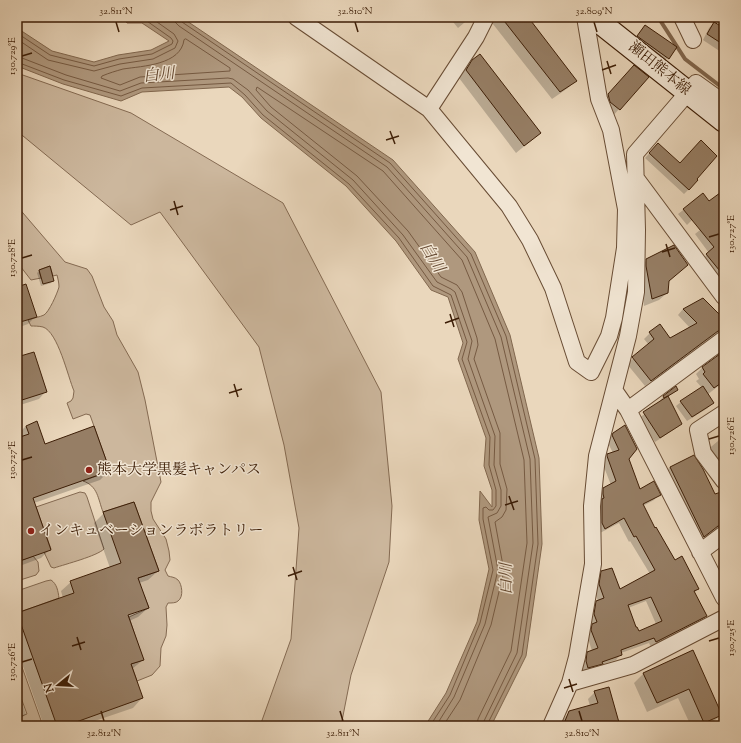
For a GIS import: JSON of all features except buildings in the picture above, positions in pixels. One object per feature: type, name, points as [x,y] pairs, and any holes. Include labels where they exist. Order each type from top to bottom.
[{"type":"main road","name":"瀬田熊本線","points":[[593,17],[724,121]]},
{"type":"street","points":[[296,17],[429,108],[509,206],[530,240],[553,288],[577,362],[590,372],[610,336],[614,318],[625,248],[626,209],[611,130],[599,99],[585,17]]},
{"type":"street","points":[[429,108],[476,37],[486,17]]},
{"type":"street","points":[[682,17],[693,40]]},
{"type":"street","points":[[551,726],[570,683],[578,657],[593,564],[592,506],[597,456],[628,336],[636,292],[637,230],[634,154],[696,83],[724,103]]},
{"type":"street","points":[[635,177],[724,296]]},
{"type":"street","points":[[628,410],[724,339]]},
{"type":"street","points":[[614,390],[628,410],[724,598]]},
{"type":"street","points":[[724,413],[698,430],[703,453],[724,481]]},
{"type":"street","points":[[700,552],[724,534]]},
{"type":"street","points":[[570,683],[633,665],[724,618]]},
{"type":"shaded area","points":[[17,73],[131,113],[283,203],[381,392],[392,506],[389,562],[351,675],[341,726],[260,726],[291,639],[299,528],[284,445],[259,347],[160,212],[131,225],[17,131]]},
{"type":"shaded area","points":[[17,206],[65,262],[87,269],[92,276],[104,307],[113,321],[117,335],[138,372],[161,482],[151,502],[151,511],[153,519],[166,539],[169,551],[170,560],[165,570],[168,576],[178,580],[181,584],[182,590],[180,599],[176,602],[168,603],[166,607],[166,636],[161,648],[160,666],[152,675],[137,681],[131,664],[143,660],[129,617],[149,608],[144,595],[131,600],[127,582],[159,571],[134,502],[103,512],[95,490],[88,483],[83,481],[110,471],[90,415],[86,414],[73,419],[67,403],[73,398],[74,391],[58,346],[48,331],[43,327],[31,326],[28,320],[42,316],[46,313],[55,298],[59,284],[57,275],[53,276],[50,266],[39,270],[41,278],[31,280],[17,262]]},
{"type":"shaded area","points":[[80,492],[85,493],[87,497],[104,549],[81,560],[54,568],[51,567],[44,552],[51,549],[36,507]]},
{"type":"shaded area","points":[[33,556],[38,562],[39,571],[36,575],[17,581],[17,562]]},
{"type":"shaded area","points":[[51,580],[58,590],[59,598],[17,613],[17,591]]},
{"type":"shaded area","points":[[17,653],[43,726],[19,726],[17,718],[27,714],[17,687]]},
{"type":"water","name":"白川","points":[[123,17],[181,17],[393,160],[475,252],[510,335],[539,458],[542,544],[526,656],[491,726],[425,726],[446,693],[477,622],[489,569],[479,520],[480,491],[492,507],[492,490],[484,466],[486,438],[458,359],[463,343],[448,297],[431,290],[396,241],[346,186],[261,118],[242,97],[229,87],[142,92],[121,101],[63,84],[17,66],[17,28],[52,51],[94,62],[118,55],[151,50],[169,41],[142,23],[127,23]]},
{"type":"waterway","points":[[658,17],[685,59],[724,89]]},
{"type":"place","name":"熊本大学黒髪キャンパス","points":[[89,470]]},
{"type":"place","name":"インキュベーションラボラトリー","points":[[31,531]]}]
